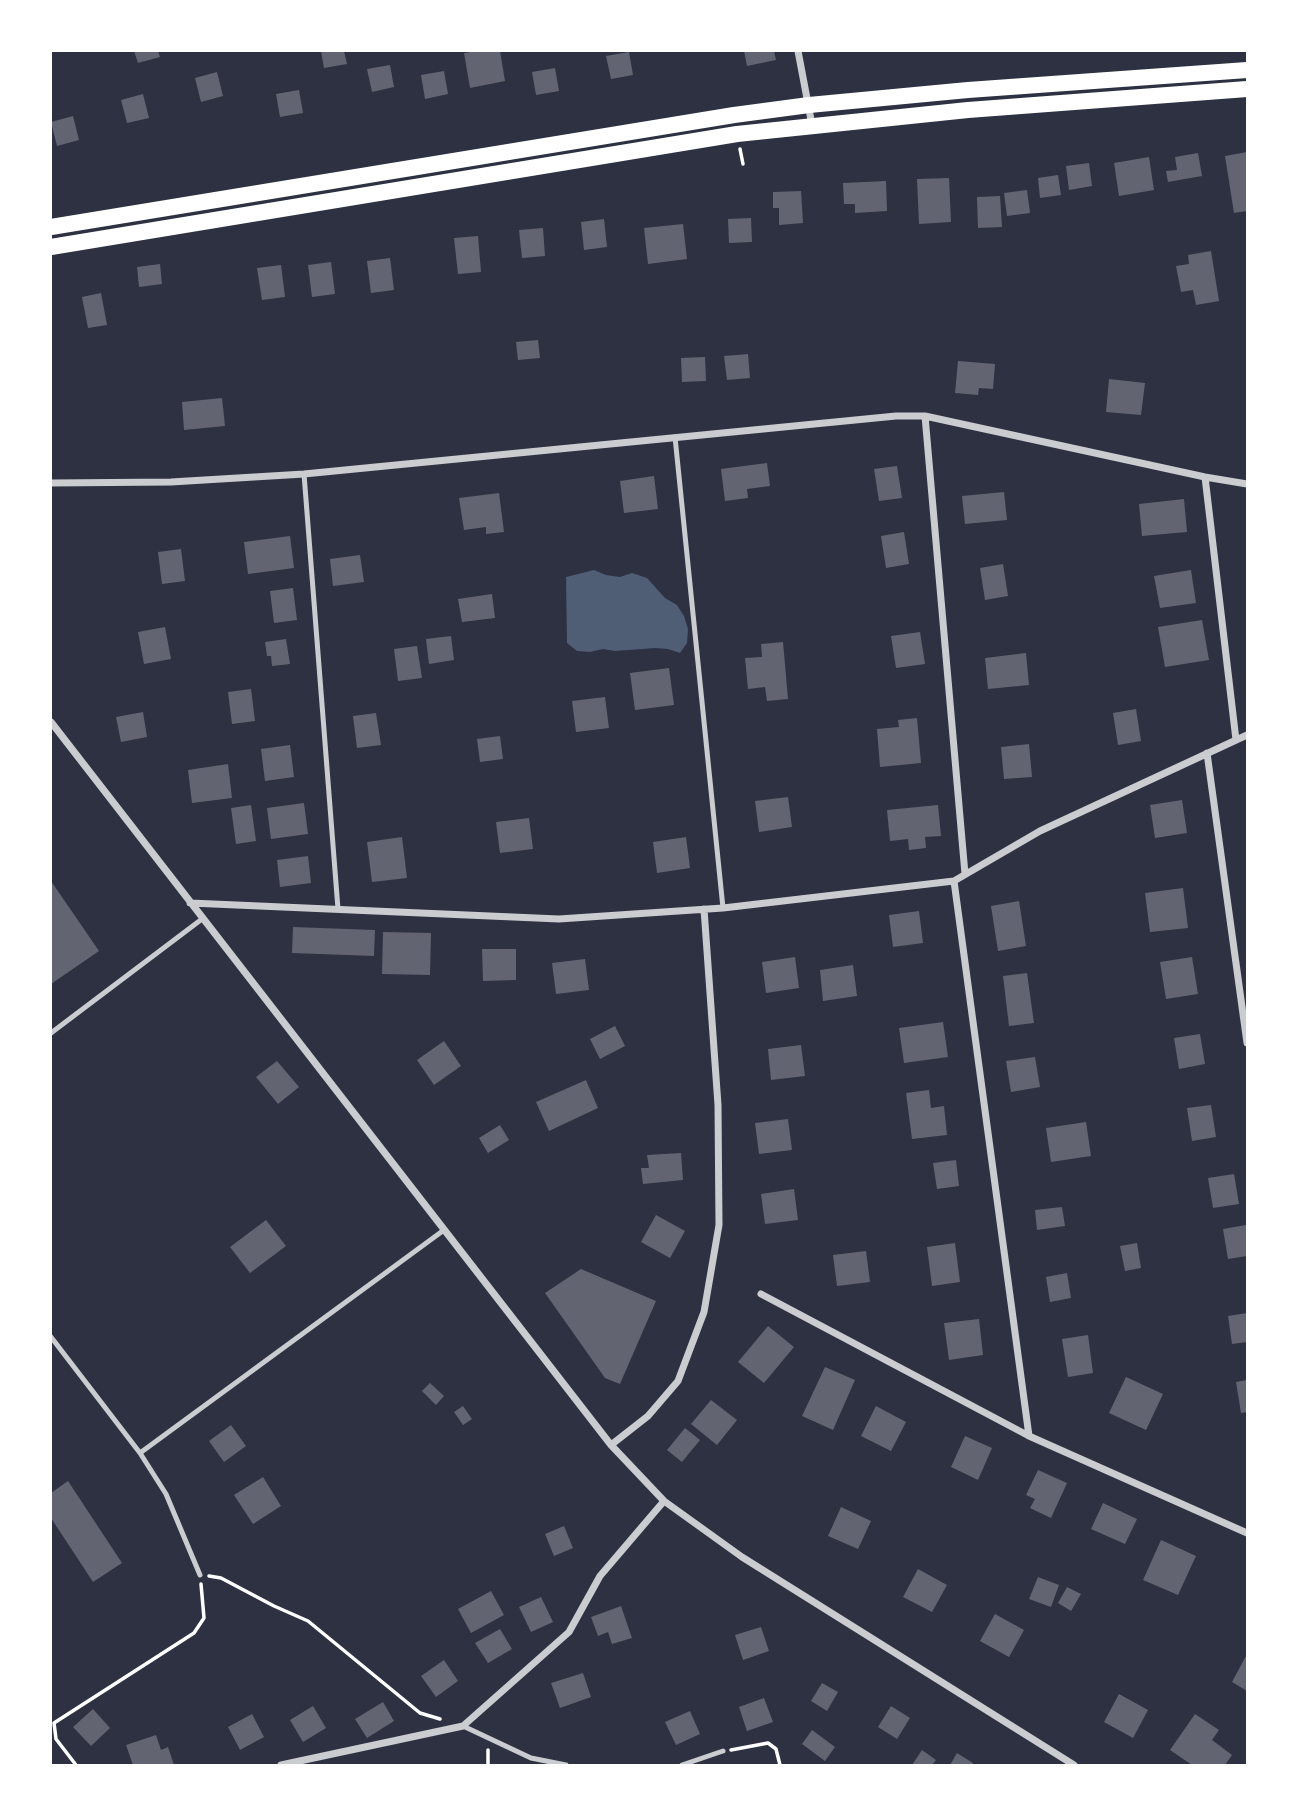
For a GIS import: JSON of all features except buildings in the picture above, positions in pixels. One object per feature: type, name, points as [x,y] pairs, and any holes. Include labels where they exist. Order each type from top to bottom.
[{"type":"main road","points":[[51,227],[809,105],[968,90],[1247,70]]},
{"type":"main road","points":[[51,247],[659,146],[812,125],[1247,89]]},
{"type":"street","points":[[798,51],[812,125]]},
{"type":"street","points":[[51,483],[172,482],[304,474],[896,416],[925,416],[1247,484]]},
{"type":"street","points":[[925,416],[965,874]]},
{"type":"street","points":[[1205,477],[1236,740]]},
{"type":"street","points":[[51,722],[54,732],[611,1445],[664,1501],[742,1558],[1074,1765]]},
{"type":"street","points":[[190,903],[559,919],[723,908],[954,881],[1040,831],[1247,735]]},
{"type":"street","points":[[1207,753],[1247,1043]]},
{"type":"street","points":[[954,881],[1028,1436]]},
{"type":"street","points":[[611,1445],[648,1416],[678,1381],[704,1312],[719,1212],[718,1105],[704,909]]},
{"type":"street","points":[[761,1294],[1028,1436],[1247,1533]]},
{"type":"street","points":[[281,1765],[463,1726],[569,1632],[600,1576],[664,1501]]},
{"type":"lane","points":[[675,437],[723,908]]},
{"type":"lane","points":[[304,474],[338,909]]},
{"type":"lane","points":[[51,1033],[202,919]]},
{"type":"lane","points":[[140,1453],[444,1230]]},
{"type":"lane","points":[[51,1337],[140,1453],[166,1494],[200,1575]]},
{"type":"lane","points":[[463,1726],[531,1758],[566,1765]]},
{"type":"lane","points":[[682,1765],[723,1751]]},
{"type":"path","points":[[740,146],[743,164]]},
{"type":"path","points":[[76,1765],[57,1739],[52,1724],[194,1633],[204,1618],[200,1575],[221,1578],[308,1621],[420,1713],[463,1726]]},
{"type":"path","points":[[723,1751],[768,1743],[776,1749],[780,1765]]},
{"type":"water","points":[[594,570],[606,575],[620,577],[632,573],[647,578],[665,598],[677,605],[688,629],[687,643],[680,653],[655,648],[577,651],[567,643],[566,577]]}]
